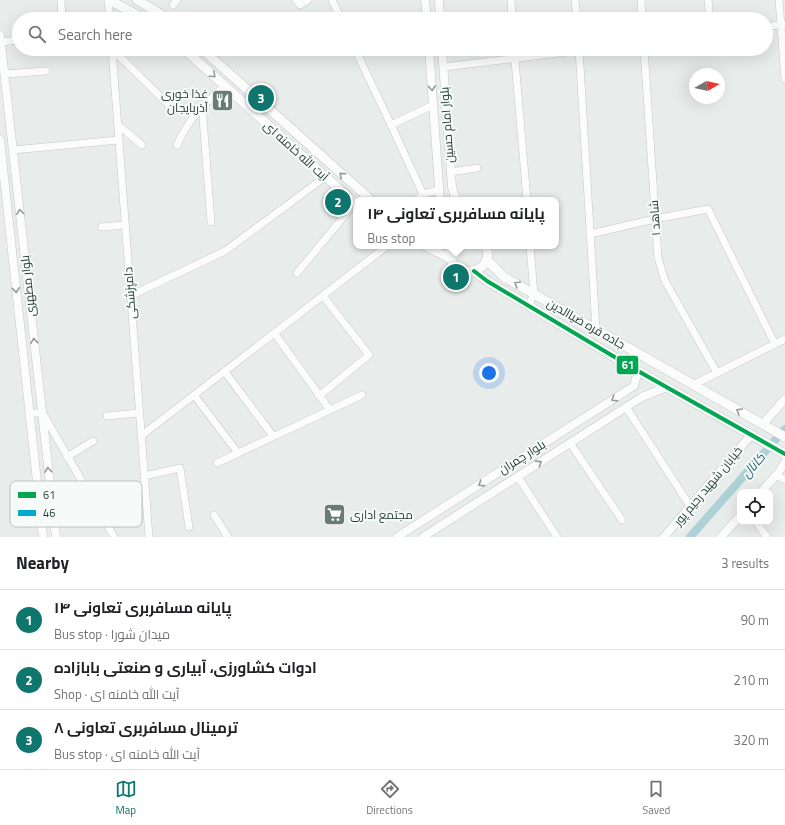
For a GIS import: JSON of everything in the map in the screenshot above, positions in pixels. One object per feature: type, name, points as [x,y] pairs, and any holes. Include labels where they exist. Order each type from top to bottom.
[{"type":"main road","points":[[109,0],[132,12]]},
{"type":"main road","points":[[137,0],[157,12]]},
{"type":"main road","name":"آیت الله خامنه ای","points":[[192,56],[353,201]]},
{"type":"main road","name":"آیت الله خامنه ای","points":[[210,56],[368,197]]},
{"type":"main road","points":[[432,249],[451,259],[451,249]]},
{"type":"main road","points":[[474,271],[484,265],[487,260],[486,249]]},
{"type":"main road","name":"جاده قره ضیاالدین","points":[[451,259],[458,268],[469,272],[474,271],[528,306],[667,388],[761,440],[785,456]]},
{"type":"main road","name":"جاده قره ضیاالدین","points":[[487,260],[504,277],[785,437]]},
{"type":"street","points":[[61,0],[62,12]]},
{"type":"street","points":[[109,0],[110,12]]},
{"type":"street","points":[[296,0],[300,5],[308,0]]},
{"type":"street","points":[[332,0],[338,12]]},
{"type":"street","points":[[425,0],[426,12]]},
{"type":"street","points":[[439,0],[440,12]]},
{"type":"street","points":[[510,0],[511,12]]},
{"type":"street","points":[[575,0],[576,12]]},
{"type":"street","points":[[641,0],[642,12]]},
{"type":"street","points":[[708,0],[709,12]]},
{"type":"street","points":[[779,0],[783,24],[785,79]]},
{"type":"street","points":[[773,26],[783,24]]},
{"type":"street","points":[[0,38],[12,39]]},
{"type":"street","name":"بلوار مطهری","points":[[0,38],[50,481]]},
{"type":"street","name":"دامپزشکی","points":[[113,56],[149,537]]},
{"type":"street","points":[[119,56],[170,106]]},
{"type":"street","points":[[358,56],[424,194]]},
{"type":"street","name":"بلوار امام حسین","points":[[430,56],[440,197]]},
{"type":"street","name":"بلوار امام حسین","points":[[443,56],[452,188],[455,197]]},
{"type":"street","points":[[444,67],[531,56]]},
{"type":"street","points":[[580,56],[596,329]]},
{"type":"street","name":"شاهد ۱","points":[[644,56],[658,258],[665,281],[717,373]]},
{"type":"street","points":[[515,58],[527,197]]},
{"type":"street","points":[[4,74],[46,72]]},
{"type":"street","points":[[177,145],[184,130],[202,105],[225,86]]},
{"type":"street","points":[[202,105],[211,222]]},
{"type":"street","points":[[391,125],[433,105]]},
{"type":"street","points":[[118,125],[142,145]]},
{"type":"street","name":"بلوار مطهری","points":[[0,140],[37,481]]},
{"type":"street","points":[[13,150],[119,140]]},
{"type":"street","points":[[451,172],[477,168]]},
{"type":"street","points":[[130,296],[225,251],[325,177]]},
{"type":"street","points":[[420,197],[424,194],[440,190]]},
{"type":"street","points":[[297,274],[353,205]]},
{"type":"street","points":[[590,234],[655,219],[708,209],[775,344]]},
{"type":"street","points":[[102,227],[125,225]]},
{"type":"street","points":[[141,436],[275,334],[382,249]]},
{"type":"street","points":[[528,306],[534,294],[530,249]]},
{"type":"street","points":[[14,274],[27,274]]},
{"type":"street","points":[[319,396],[370,355],[323,296]]},
{"type":"street","points":[[275,334],[330,410]]},
{"type":"street","points":[[694,385],[785,338]]},
{"type":"street","name":"بلوار چمران","points":[[396,537],[634,386],[638,371]]},
{"type":"street","points":[[225,372],[274,436]]},
{"type":"street","name":"بلوار چمران","points":[[423,537],[642,397],[667,388]]},
{"type":"street","points":[[194,395],[238,453]]},
{"type":"street","points":[[216,463],[362,395]]},
{"type":"street","points":[[763,424],[785,399]]},
{"type":"street","points":[[626,407],[690,506]]},
{"type":"street","points":[[29,414],[42,412],[81,481]]},
{"type":"street","points":[[107,416],[139,413]]},
{"type":"street","name":"خیابان شهید رحیم پور","points":[[664,537],[751,435]]},
{"type":"street","points":[[67,457],[93,441]]},
{"type":"street","points":[[570,443],[622,520]]},
{"type":"street","points":[[764,489],[776,475],[785,456]]},
{"type":"street","points":[[144,476],[180,468],[189,527]]},
{"type":"street","points":[[776,475],[785,480]]},
{"type":"street","points":[[518,477],[558,537]]},
{"type":"street","points":[[214,515],[228,537]]},
{"type":"street","points":[[721,537],[737,519]]},
{"type":"street","points":[[758,525],[767,537]]},
{"type":"street","name":"بلوار مطهری","points":[[42,527],[43,537]]},
{"type":"street","name":"بلوار مطهری","points":[[55,527],[56,537]]},
{"type":"street","points":[[108,527],[114,537]]},
{"type":"waterway","name":"کانال","points":[[690,537],[785,429]]},
{"type":"transit line","name":"61","points":[[474,271],[487,281],[638,371],[785,454]]},
{"type":"place","name":"ترمینال مسافربری تعاونی ۸","points":[[261,98]]},
{"type":"place","name":"غذا خوری آذربایجان","points":[[223,101]]},
{"type":"place","name":"ادوات کشاورزی، آبیاری و صنعتی بابازاده","points":[[338,202]]},
{"type":"place","name":"پایانه مسافربری تعاونی ۱۴","points":[[456,277]]},
{"type":"place","name":"مجتمع اداری","points":[[334,515]]}]
